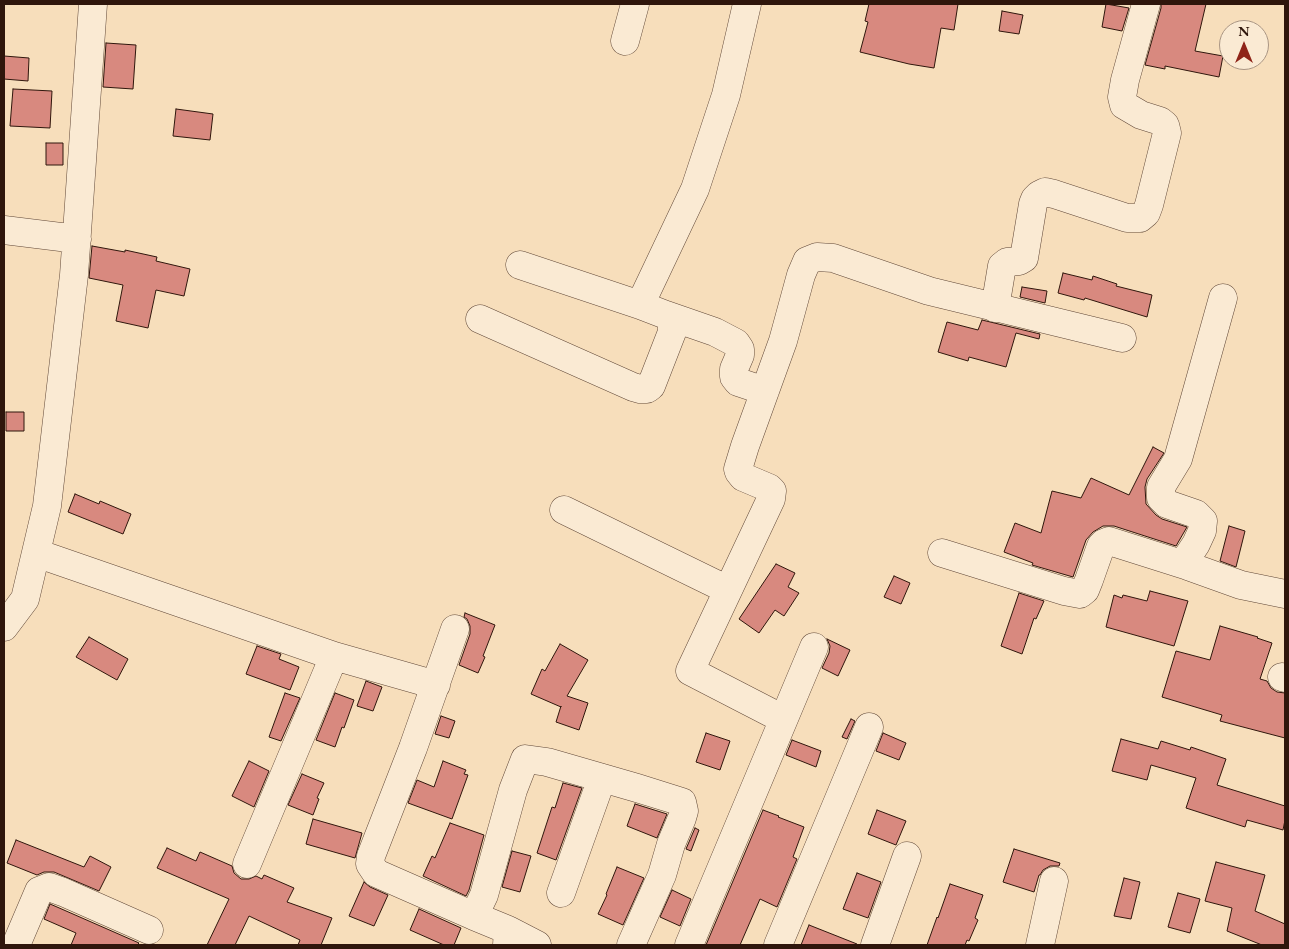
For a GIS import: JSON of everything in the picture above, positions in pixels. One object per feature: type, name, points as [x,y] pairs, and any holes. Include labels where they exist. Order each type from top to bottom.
[{"type":"street","points":[[4,628],[25,599],[47,506],[74,275],[93,4]]},
{"type":"street","points":[[625,41],[635,4]]},
{"type":"street","points":[[640,305],[695,190],[726,95],[747,4]]},
{"type":"street","points":[[995,308],[1002,266],[1007,262],[1019,261],[1024,258],[1033,204],[1039,195],[1045,192],[1054,194],[1127,218],[1140,218],[1146,213],[1167,133],[1166,124],[1141,115],[1124,105],[1122,96],[1146,4]]},
{"type":"street","points":[[4,230],[77,239]]},
{"type":"street","points":[[783,718],[690,671],[772,494],[772,490],[769,488],[743,477],[738,468],[783,341],[807,261],[817,257],[833,258],[929,291],[1122,338]]},
{"type":"street","points":[[520,265],[715,332],[739,345],[740,355],[734,369],[734,377],[738,382],[765,391]]},
{"type":"street","points":[[1188,566],[1188,556],[1202,531],[1203,521],[1196,514],[1167,504],[1161,498],[1161,487],[1178,459],[1223,298]]},
{"type":"street","points":[[480,319],[633,387],[647,389],[651,386],[672,332],[672,324],[666,315]]},
{"type":"street","points":[[564,510],[728,590]]},
{"type":"street","points":[[942,553],[1064,591],[1080,594],[1085,590],[1101,546],[1108,541],[1188,566],[1240,585],[1285,594]]},
{"type":"street","points":[[36,553],[334,656],[436,685]]},
{"type":"street","points":[[455,629],[413,748],[371,856],[370,864],[376,874],[474,916],[507,937],[537,945]]},
{"type":"street","points":[[688,945],[814,647]]},
{"type":"street","points":[[247,864],[334,656]]},
{"type":"street","points":[[778,945],[869,727]]},
{"type":"street","points":[[474,916],[484,895],[513,790],[525,759],[547,762],[682,802],[684,811],[662,875],[631,945]]},
{"type":"street","points":[[560,893],[602,778]]},
{"type":"street","points":[[875,945],[908,856]]},
{"type":"street","points":[[1040,945],[1054,881]]},
{"type":"street","points":[[16,945],[39,890],[49,887],[150,930]]},
{"type":"building","points":[[869,4],[958,4],[954,30],[941,28],[934,68],[860,52],[868,22],[865,21]]},
{"type":"building","points":[[1106,4],[1129,8],[1122,31],[1102,27]]},
{"type":"building","points":[[1161,4],[1206,4],[1195,51],[1219,55],[1219,77],[1165,66],[1165,69],[1145,65]]},
{"type":"building","points":[[1002,11],[1023,15],[1019,34],[999,31]]},
{"type":"building","points":[[106,43],[136,45],[133,89],[103,87]]},
{"type":"building","points":[[4,56],[29,58],[28,81],[4,79]]},
{"type":"building","points":[[13,89],[52,91],[50,128],[10,126]]},
{"type":"building","points":[[176,109],[213,114],[210,140],[173,136]]},
{"type":"building","points":[[46,143],[63,143],[63,165],[46,165]]},
{"type":"building","points":[[92,246],[125,252],[125,250],[157,257],[156,261],[190,269],[184,296],[156,290],[148,328],[116,321],[123,285],[89,278]]},
{"type":"building","points":[[1063,273],[1092,280],[1093,276],[1117,284],[1116,286],[1152,295],[1147,317],[1085,298],[1084,300],[1058,293]]},
{"type":"building","points":[[1022,287],[1047,291],[1045,303],[1020,297]]},
{"type":"building","points":[[982,320],[1040,334],[1039,339],[1016,333],[1006,367],[969,357],[968,361],[938,352],[947,322],[978,330]]},
{"type":"building","points":[[6,412],[24,412],[24,431],[6,431]]},
{"type":"building","points":[[1153,447],[1164,453],[1147,479],[1145,487],[1146,504],[1162,519],[1187,527],[1176,546],[1114,526],[1103,526],[1093,532],[1086,540],[1073,577],[1032,565],[1033,563],[1004,552],[1015,523],[1041,533],[1052,491],[1081,498],[1091,478],[1129,495]]},
{"type":"building","points":[[75,494],[99,504],[100,501],[131,514],[123,534],[68,512]]},
{"type":"building","points":[[1229,526],[1245,531],[1236,567],[1220,561]]},
{"type":"building","points":[[776,564],[795,573],[788,587],[799,593],[784,616],[775,610],[759,633],[739,619]]},
{"type":"building","points":[[894,576],[910,583],[901,604],[884,597]]},
{"type":"building","points":[[1150,591],[1188,601],[1174,646],[1106,627],[1114,595],[1122,598],[1123,595],[1147,601]]},
{"type":"building","points":[[1019,593],[1044,601],[1036,619],[1034,618],[1022,654],[1001,646]]},
{"type":"building","points":[[465,613],[495,625],[478,673],[459,665],[470,634],[470,626],[464,617]]},
{"type":"building","points":[[1220,626],[1272,643],[1260,679],[1267,681],[1271,688],[1277,692],[1285,693],[1285,738],[1220,721],[1222,715],[1162,697],[1176,651],[1210,660]]},
{"type":"building","points":[[89,637],[128,659],[117,680],[76,657]]},
{"type":"building","points":[[827,639],[850,650],[838,676],[822,668],[829,653],[830,646]]},
{"type":"building","points":[[560,644],[588,660],[567,696],[588,703],[579,730],[556,722],[561,707],[531,694],[542,669],[545,671]]},
{"type":"building","points":[[257,646],[281,654],[279,659],[299,667],[290,690],[246,674]]},
{"type":"building","points":[[366,681],[382,687],[373,711],[357,706]]},
{"type":"building","points":[[285,693],[300,698],[281,741],[269,737]]},
{"type":"building","points":[[335,693],[354,700],[335,747],[316,740]]},
{"type":"building","points":[[441,716],[455,721],[449,738],[435,734]]},
{"type":"building","points":[[851,719],[855,721],[847,739],[842,737]]},
{"type":"building","points":[[706,733],[730,741],[720,770],[696,762]]},
{"type":"building","points":[[883,733],[906,743],[899,760],[876,751]]},
{"type":"building","points":[[1121,739],[1158,749],[1161,741],[1190,750],[1191,747],[1226,759],[1217,785],[1285,806],[1283,830],[1247,820],[1245,827],[1186,808],[1196,778],[1151,765],[1147,780],[1112,771]]},
{"type":"building","points":[[792,740],[821,751],[816,767],[786,755]]},
{"type":"building","points":[[249,761],[269,771],[254,807],[232,796]]},
{"type":"building","points":[[443,761],[466,770],[464,774],[468,775],[452,819],[408,803],[417,780],[434,787]]},
{"type":"building","points":[[302,774],[324,783],[317,798],[319,799],[313,815],[288,805]]},
{"type":"building","points":[[563,783],[582,788],[556,860],[537,853],[552,807],[555,808]]},
{"type":"building","points":[[635,804],[667,814],[657,838],[627,826]]},
{"type":"building","points":[[763,810],[804,827],[793,857],[797,859],[777,907],[760,899],[740,945],[706,945]]},
{"type":"building","points":[[877,810],[906,821],[896,845],[868,834]]},
{"type":"building","points":[[313,819],[362,833],[355,858],[306,844]]},
{"type":"building","points":[[450,823],[484,835],[466,896],[423,876],[432,856],[435,858]]},
{"type":"building","points":[[695,828],[699,830],[691,851],[686,849]]},
{"type":"building","points":[[16,840],[84,867],[90,856],[111,867],[99,891],[54,872],[44,872],[37,875],[7,863]]},
{"type":"building","points":[[167,848],[196,861],[200,852],[232,866],[234,873],[241,879],[249,879],[256,876],[262,879],[264,875],[294,888],[287,902],[332,918],[321,945],[298,945],[300,940],[249,916],[235,945],[207,945],[229,899],[157,868]]},
{"type":"building","points":[[1014,849],[1060,863],[1059,866],[1050,866],[1043,870],[1039,875],[1034,892],[1003,882]]},
{"type":"building","points":[[512,851],[531,856],[520,892],[502,887]]},
{"type":"building","points":[[1216,862],[1265,875],[1255,911],[1285,924],[1285,945],[1262,945],[1227,931],[1232,908],[1205,901]]},
{"type":"building","points":[[617,867],[644,878],[623,925],[598,914]]},
{"type":"building","points":[[857,873],[881,882],[868,918],[843,909]]},
{"type":"building","points":[[1124,878],[1140,882],[1131,919],[1114,916]]},
{"type":"building","points":[[364,882],[370,887],[388,895],[374,926],[349,916]]},
{"type":"building","points":[[950,884],[983,895],[975,918],[978,920],[969,941],[967,940],[965,945],[927,945],[938,918]]},
{"type":"building","points":[[672,890],[691,899],[680,926],[660,917]]},
{"type":"building","points":[[1178,893],[1200,899],[1190,933],[1168,927]]},
{"type":"building","points":[[50,904],[139,943],[137,945],[71,945],[76,933],[44,919]]},
{"type":"building","points":[[419,909],[461,928],[454,945],[444,945],[410,930]]},
{"type":"building","points":[[809,925],[857,944],[857,945],[801,945]]}]
